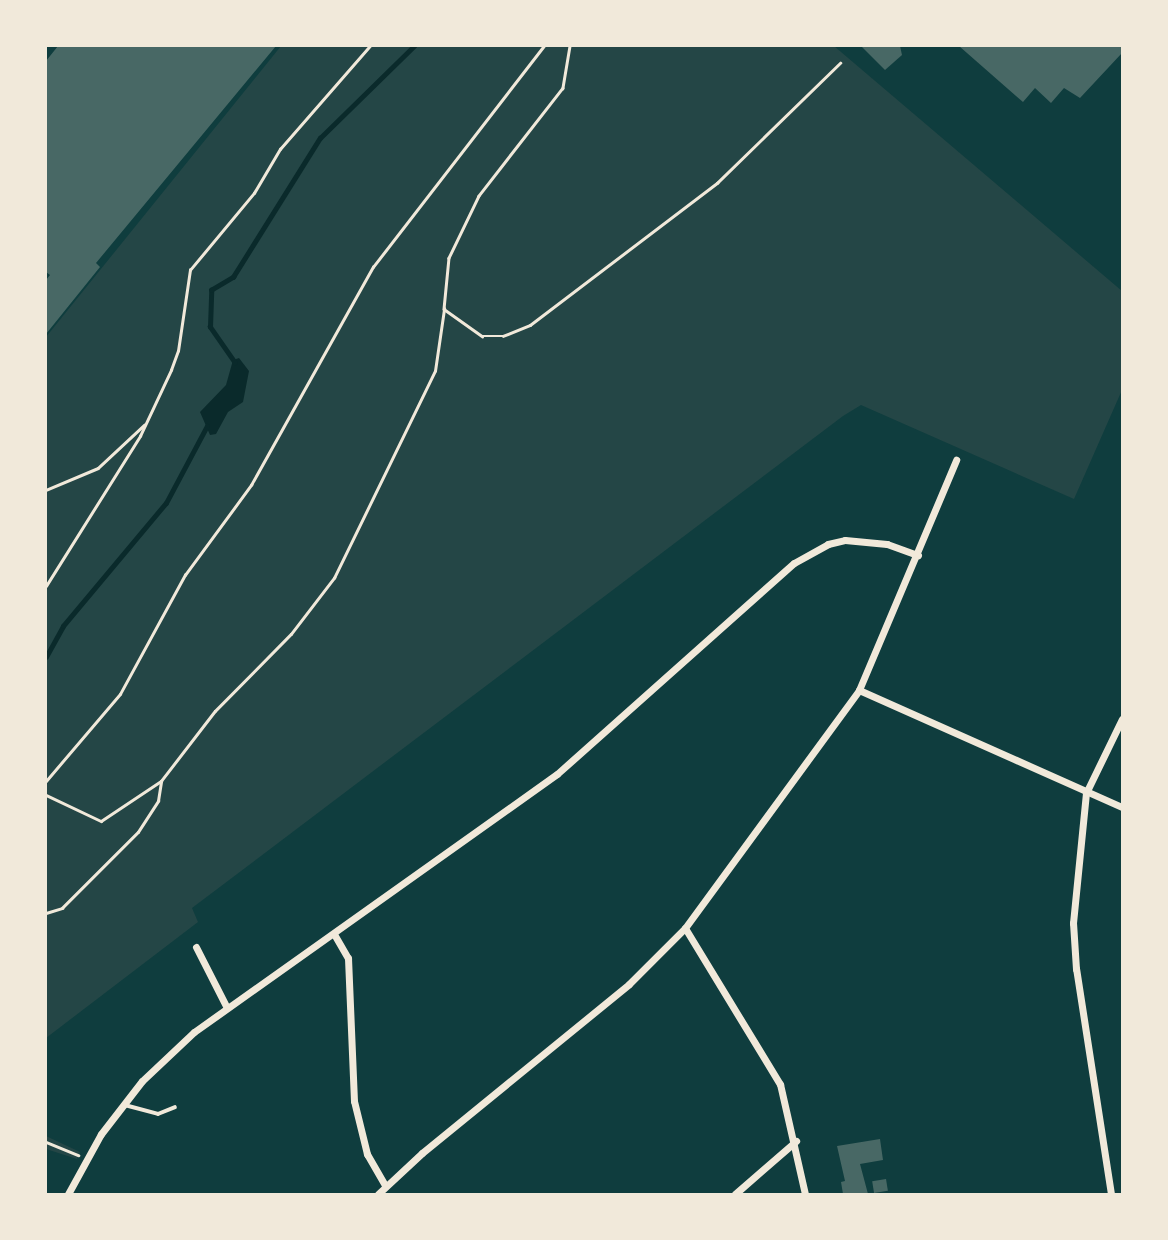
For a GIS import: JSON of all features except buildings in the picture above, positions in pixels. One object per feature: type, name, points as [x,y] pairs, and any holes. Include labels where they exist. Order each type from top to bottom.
[{"type":"street","points":[[378,1195],[385,1185],[587,1021],[684,928],[859,690],[956,460]]},
{"type":"street","points":[[68,1195],[85,1158],[142,1081],[226,1006],[334,934],[557,774],[809,553],[828,544],[863,540],[918,555]]},
{"type":"street","points":[[859,690],[1122,807]]},
{"type":"street","points":[[1111,1195],[1073,946],[1086,793],[1122,719]]},
{"type":"street","points":[[684,928],[771,1064],[796,1141],[804,1195]]},
{"type":"street","points":[[334,934],[348,958],[354,1101],[367,1154],[385,1185]]},
{"type":"street","points":[[196,947],[226,1006]]},
{"type":"street","points":[[735,1195],[796,1141]]},
{"type":"lane","points":[[123,1105],[158,1114],[175,1107]]},
{"type":"path","points":[[46,586],[68,557],[146,423],[178,351],[190,270],[254,193],[280,149],[370,46]]},
{"type":"path","points":[[46,782],[120,694],[185,575],[245,494],[373,267],[544,46]]},
{"type":"path","points":[[46,794],[101,821],[161,781],[215,711],[291,634],[334,578],[435,371],[449,258],[464,223],[501,163],[563,88],[570,46]]},
{"type":"path","points":[[444,309],[482,336],[503,336],[530,324],[717,183],[840,63]]},
{"type":"path","points":[[46,490],[98,468],[146,423]]},
{"type":"path","points":[[46,913],[62,908],[138,832],[158,801],[161,781]]},
{"type":"path","points":[[46,1142],[85,1158]]},
{"type":"shaded area","points":[[281,46],[834,46],[1122,291],[1122,390],[1074,499],[861,405],[192,908],[198,922],[46,1038],[46,337]]},
{"type":"shaded area","points":[[239,358],[249,371],[243,402],[228,412],[216,434],[210,435],[200,412],[226,385],[233,360]]},
{"type":"shaded area","points":[[46,1136],[80,1152],[77,1159],[46,1149]]},
{"type":"waterway","points":[[235,363],[210,327],[211,290],[233,277],[320,138],[414,46]]},
{"type":"waterway","points":[[46,657],[63,626],[166,503],[207,426]]}]
